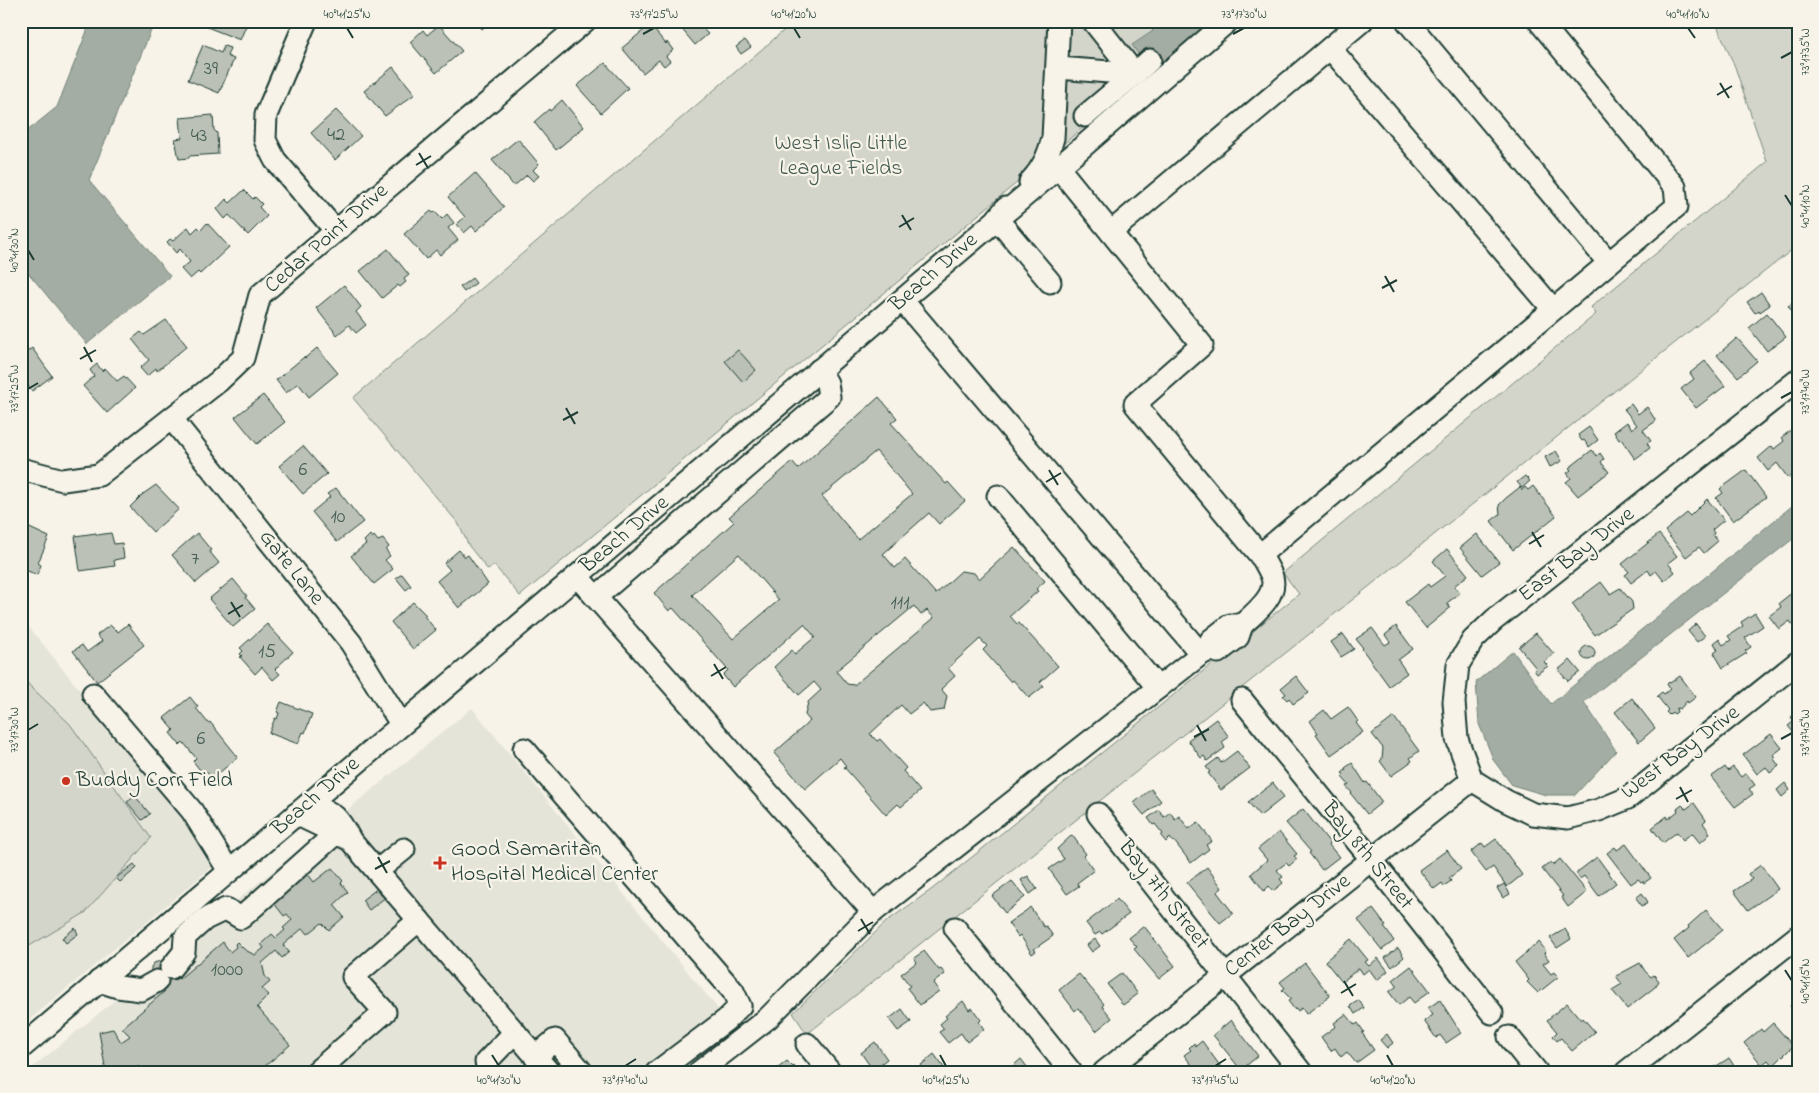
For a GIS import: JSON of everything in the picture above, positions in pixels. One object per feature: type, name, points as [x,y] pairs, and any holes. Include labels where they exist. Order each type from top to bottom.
[{"type":"street","points":[[306,21],[266,115],[265,140],[275,160],[335,230]]},
{"type":"street","name":"Cedar Point Drive","points":[[21,469],[63,480],[99,475],[172,419],[219,381],[243,358],[260,295],[585,21]]},
{"type":"street","points":[[699,1072],[768,1018],[873,912],[1158,688],[1206,652],[1218,652],[1238,637],[1242,625],[1262,605],[1272,591],[1273,579],[1260,554],[1135,404],[1202,345],[1054,160],[1053,138],[1059,21]]},
{"type":"street","points":[[1093,21],[1143,67]]},
{"type":"street","name":"Beach Drive","points":[[21,1048],[997,219],[1054,160],[1080,149],[1228,21]]},
{"type":"street","points":[[1111,232],[1362,21]]},
{"type":"street","points":[[1407,21],[1609,263]]},
{"type":"street","points":[[1260,554],[1677,206],[1675,187],[1539,21]]},
{"type":"street","points":[[1330,48],[1553,309]]},
{"type":"street","points":[[1058,68],[1143,67]]},
{"type":"street","points":[[1085,116],[1143,67]]},
{"type":"street","points":[[997,219],[1050,282]]},
{"type":"street","points":[[902,300],[1206,652]]},
{"type":"street","points":[[596,597],[829,396],[827,383],[819,370]]},
{"type":"street","name":"East Bay Drive","points":[[1472,780],[1457,740],[1454,702],[1458,665],[1473,640],[1494,620],[1798,380]]},
{"type":"street","name":"Gate Lane","points":[[172,419],[351,643],[401,724]]},
{"type":"street","points":[[998,496],[1158,688]]},
{"type":"street","points":[[577,576],[873,912]]},
{"type":"street","name":"West Bay Drive","points":[[1472,780],[1506,801],[1533,814],[1568,818],[1599,810],[1628,798],[1798,662]]},
{"type":"street","points":[[93,694],[192,811],[229,871]]},
{"type":"street","name":"Bay 8th Street","points":[[1242,700],[1372,860],[1492,1014]]},
{"type":"street","points":[[524,748],[733,991],[740,1006],[726,1020],[657,1072]]},
{"type":"street","name":"Center Bay Drive","points":[[1104,1072],[1472,780]]},
{"type":"street","points":[[302,809],[343,837],[377,872],[531,1051]]},
{"type":"street","name":"Bay 7th Street","points":[[1098,814],[1301,1072]]},
{"type":"street","points":[[99,981],[118,987],[141,990],[164,974],[184,952],[185,937],[205,919],[226,909],[241,918],[343,837]]},
{"type":"street","points":[[377,872],[404,849]]},
{"type":"street","points":[[316,1072],[385,1012],[354,977],[419,920]]},
{"type":"street","points":[[955,928],[1071,1072]]},
{"type":"street","points":[[1626,1072],[1798,936]]},
{"type":"street","points":[[1510,1037],[1537,1072]]},
{"type":"street","points":[[490,1067],[555,1040],[582,1072]]},
{"type":"street","points":[[807,1044],[830,1072]]},
{"type":"shaded area","points":[[91,21],[155,21],[89,180],[170,276],[87,344],[21,264],[21,136],[57,107]]},
{"type":"shaded area","points":[[1145,21],[1211,21],[1150,72],[1132,45],[1153,31]]},
{"type":"shaded area","points":[[1798,501],[1798,535],[1584,702],[1616,751],[1575,795],[1546,795],[1512,785],[1494,761],[1479,724],[1476,682],[1513,651],[1551,704]]},
{"type":"shaded area","points":[[21,617],[218,862],[21,1027]]},
{"type":"shaded area","name":"Good Samaritan Hospital Medical Center","points":[[472,708],[732,1026],[677,1072],[27,1072]]},
{"type":"green space","name":"West Islip Little League Fields","points":[[795,21],[1145,21],[1153,31],[1150,72],[520,596],[494,565],[488,570],[469,546],[458,523],[353,398]]},
{"type":"green space","points":[[1715,21],[1798,21],[1798,245],[807,1034],[793,1013],[887,921],[931,890],[1299,594],[1283,573],[1596,314],[1591,307],[1767,162],[1735,67]]},
{"type":"green space","name":"Buddy Corr Field","points":[[21,675],[70,724],[151,838],[85,913],[21,951]]},
{"type":"building","points":[[210,21],[248,21],[240,40],[207,27]]},
{"type":"building","points":[[476,21],[491,21],[482,29]]},
{"type":"building","points":[[675,21],[707,21],[701,27],[708,34],[695,45]]},
{"type":"building","points":[[439,25],[462,51],[436,73],[410,42],[423,30],[427,35]]},
{"type":"building","points":[[650,25],[673,50],[666,56],[670,61],[664,66],[659,60],[643,73],[622,48]]},
{"type":"building","points":[[745,40],[751,47],[741,54],[736,47]]},
{"type":"building","points":[[203,45],[221,53],[224,46],[230,48],[227,56],[234,59],[219,93],[188,80]]},
{"type":"building","points":[[605,63],[628,88],[601,113],[577,86]]},
{"type":"building","points":[[393,67],[415,94],[385,116],[364,91]]},
{"type":"building","points":[[562,100],[584,127],[556,150],[534,122]]},
{"type":"building","points":[[336,110],[361,136],[335,160],[311,133]]},
{"type":"building","points":[[213,115],[214,130],[217,133],[218,154],[189,156],[189,158],[179,159],[175,139],[182,138],[180,118]]},
{"type":"building","points":[[518,139],[539,164],[533,170],[539,176],[533,181],[527,175],[514,186],[492,160]]},
{"type":"building","points":[[475,173],[504,207],[476,231],[472,226],[464,233],[457,224],[465,217],[448,197]]},
{"type":"building","points":[[244,190],[253,199],[255,197],[262,204],[259,207],[267,216],[248,235],[229,215],[225,219],[217,209],[226,199],[230,203]]},
{"type":"building","points":[[431,211],[435,212],[442,219],[447,214],[454,223],[448,228],[458,240],[440,255],[436,250],[426,259],[404,234]]},
{"type":"building","points":[[207,223],[229,247],[200,274],[198,272],[190,279],[181,269],[190,262],[180,249],[176,253],[167,242],[170,239],[173,241],[188,227],[192,233],[198,227],[201,230]]},
{"type":"building","points":[[388,249],[409,275],[404,279],[406,282],[400,287],[398,285],[382,298],[360,271]]},
{"type":"building","points":[[472,278],[476,283],[464,292],[460,287]]},
{"type":"building","points":[[344,285],[361,307],[356,312],[366,325],[356,333],[349,325],[337,335],[316,308]]},
{"type":"building","points":[[1761,292],[1770,305],[1755,313],[1747,302]]},
{"type":"building","points":[[1798,299],[1798,319],[1788,306]]},
{"type":"building","points":[[1767,313],[1786,337],[1767,351],[1749,328]]},
{"type":"building","points":[[166,320],[187,346],[157,371],[156,368],[147,376],[140,368],[149,360],[132,339],[141,332],[144,335]]},
{"type":"building","points":[[1737,338],[1757,361],[1738,377],[1717,355]]},
{"type":"building","points":[[32,348],[52,376],[32,391],[25,382],[21,384],[21,356]]},
{"type":"building","points":[[317,348],[338,373],[309,397],[298,383],[286,393],[276,380]]},
{"type":"building","points":[[738,350],[756,370],[743,382],[725,361]]},
{"type":"building","points":[[1705,361],[1725,386],[1696,408],[1681,389],[1694,379],[1690,373]]},
{"type":"building","points":[[97,364],[102,371],[105,368],[117,381],[124,376],[135,388],[107,413],[83,386],[94,376],[90,370]]},
{"type":"building","points":[[263,395],[285,422],[257,444],[235,417]]},
{"type":"building","points":[[879,397],[897,418],[891,423],[946,484],[948,482],[965,501],[939,524],[929,513],[883,554],[895,568],[905,559],[936,594],[961,571],[974,573],[979,579],[1014,547],[1045,581],[1036,589],[1038,591],[1010,616],[1017,624],[1019,623],[1058,666],[1040,682],[1044,686],[1029,698],[1013,680],[1011,682],[983,650],[987,646],[980,639],[948,668],[955,676],[941,689],[947,696],[944,710],[930,712],[923,703],[909,714],[901,705],[870,734],[877,741],[880,739],[906,768],[903,771],[920,791],[901,807],[898,804],[886,815],[844,767],[846,766],[840,758],[805,789],[774,753],[810,721],[805,715],[808,702],[821,690],[814,682],[799,695],[774,667],[792,650],[795,654],[815,637],[804,624],[733,687],[723,675],[728,670],[673,608],[669,611],[654,593],[734,522],[729,517],[792,462],[798,469]],"holes":[[[876,451],[912,494],[858,539],[822,496]],[[739,554],[779,600],[733,639],[692,595]],[[914,606],[921,615],[927,610],[934,618],[854,685],[847,684],[836,671]]]},
{"type":"building","points":[[1631,404],[1638,414],[1647,407],[1656,421],[1643,430],[1651,441],[1647,443],[1650,448],[1635,459],[1614,432],[1627,422],[1632,429],[1637,425],[1624,409]]},
{"type":"building","points":[[1798,425],[1797,482],[1792,475],[1788,478],[1777,463],[1768,471],[1758,458],[1772,446],[1774,449],[1784,441],[1782,437]]},
{"type":"building","points":[[1589,427],[1598,440],[1589,447],[1578,435]]},
{"type":"building","points":[[303,446],[327,474],[303,494],[279,466]]},
{"type":"building","points":[[1592,450],[1597,456],[1600,453],[1604,459],[1601,462],[1609,472],[1578,496],[1566,482],[1571,478],[1567,473],[1571,470],[1569,468]]},
{"type":"building","points":[[1556,451],[1562,461],[1550,467],[1545,457]]},
{"type":"building","points":[[1746,470],[1766,497],[1733,521],[1716,498],[1723,493],[1720,489]]},
{"type":"building","points":[[1525,476],[1530,481],[1522,488],[1517,482]]},
{"type":"building","points":[[156,485],[179,509],[153,532],[130,507],[143,494]]},
{"type":"building","points":[[1533,486],[1556,516],[1513,550],[1491,521],[1500,514],[1499,505],[1506,498],[1520,487],[1522,490],[1525,487],[1528,490]]},
{"type":"building","points":[[336,488],[363,522],[337,542],[312,512],[330,497],[327,494]]},
{"type":"building","points":[[1707,499],[1724,520],[1712,530],[1713,535],[1718,541],[1704,553],[1699,547],[1686,557],[1665,531],[1687,513],[1690,516]]},
{"type":"building","points":[[21,524],[49,537],[38,563],[41,565],[37,575],[21,568],[24,558],[21,557]]},
{"type":"building","points":[[96,533],[97,535],[111,533],[114,544],[122,543],[124,558],[114,560],[115,566],[80,571],[75,536]]},
{"type":"building","points":[[197,533],[219,563],[196,583],[172,555]]},
{"type":"building","points":[[1477,534],[1499,562],[1482,575],[1460,548]]},
{"type":"building","points":[[1659,534],[1677,556],[1668,563],[1675,572],[1664,581],[1656,571],[1651,575],[1648,570],[1631,583],[1625,575],[1629,572],[1622,564]]},
{"type":"building","points":[[370,535],[372,538],[374,536],[378,541],[383,539],[389,547],[386,550],[390,556],[385,560],[393,569],[374,584],[351,556],[366,544],[364,541]]},
{"type":"building","points":[[1447,549],[1468,575],[1454,586],[1460,593],[1447,603],[1450,608],[1426,628],[1405,602],[1428,584],[1430,587],[1445,576],[1433,561]]},
{"type":"building","points":[[459,550],[465,557],[468,555],[488,584],[459,608],[437,581],[450,570],[444,563]]},
{"type":"building","points":[[402,574],[411,586],[406,590],[396,578]]},
{"type":"building","points":[[233,579],[255,609],[233,627],[209,599]]},
{"type":"building","points":[[1601,582],[1610,594],[1620,588],[1632,602],[1633,609],[1595,635],[1572,604]]},
{"type":"building","points":[[1798,588],[1798,620],[1792,624],[1790,621],[1779,629],[1769,616],[1781,607],[1779,603]]},
{"type":"building","points":[[413,602],[426,615],[424,616],[436,630],[413,649],[391,622]]},
{"type":"building","points":[[1755,613],[1763,626],[1745,638],[1751,647],[1745,651],[1747,653],[1723,668],[1714,653],[1718,650],[1714,643],[1719,639],[1723,645],[1731,640],[1728,636],[1743,626],[1741,622]]},
{"type":"building","points":[[128,624],[144,645],[97,682],[73,651],[82,645],[87,652],[102,641],[97,635],[110,625],[118,632]]},
{"type":"building","points":[[267,624],[293,652],[275,669],[280,674],[273,680],[262,667],[255,674],[240,657],[243,651],[240,648]]},
{"type":"building","points":[[1696,624],[1705,636],[1697,642],[1688,631]]},
{"type":"building","points":[[1396,626],[1413,649],[1398,660],[1407,673],[1389,686],[1356,639],[1372,628],[1385,645],[1390,642],[1385,635]]},
{"type":"building","points":[[1536,633],[1554,654],[1544,662],[1548,666],[1537,674],[1534,670],[1536,668],[1519,647]]},
{"type":"building","points":[[1343,634],[1354,649],[1341,657],[1331,642]]},
{"type":"building","points":[[1588,646],[1593,648],[1595,653],[1593,658],[1588,660],[1583,658],[1581,653],[1583,648]]},
{"type":"building","points":[[1570,660],[1580,672],[1568,681],[1558,670]]},
{"type":"building","points":[[1296,676],[1309,693],[1293,704],[1289,698],[1287,700],[1283,696],[1286,694],[1281,688]]},
{"type":"building","points":[[1680,676],[1696,697],[1688,703],[1687,701],[1680,709],[1676,709],[1677,712],[1674,714],[1672,712],[1669,715],[1666,712],[1668,710],[1657,696],[1662,692],[1664,694],[1670,689],[1667,684]]},
{"type":"building","points":[[190,697],[208,723],[210,722],[238,757],[212,779],[206,771],[203,774],[193,761],[196,758],[183,742],[180,745],[170,733],[174,730],[164,718]]},
{"type":"building","points":[[1632,698],[1655,728],[1639,742],[1615,712]]},
{"type":"building","points":[[281,702],[312,714],[305,733],[303,732],[298,744],[269,733],[275,718],[277,719],[279,713],[277,712]]},
{"type":"building","points":[[1348,707],[1363,732],[1331,755],[1316,734],[1318,733],[1310,721],[1324,710],[1331,719]]},
{"type":"building","points":[[1798,712],[1798,738],[1788,726],[1794,721],[1791,717]]},
{"type":"building","points":[[1394,717],[1419,751],[1410,758],[1412,761],[1391,776],[1380,761],[1383,748],[1372,734]]},
{"type":"building","points":[[1216,719],[1229,737],[1222,742],[1225,748],[1207,761],[1204,756],[1201,758],[1188,740]]},
{"type":"building","points":[[1771,734],[1782,748],[1773,755],[1776,757],[1774,759],[1779,766],[1770,773],[1766,767],[1757,774],[1743,755]]},
{"type":"building","points":[[1237,751],[1250,768],[1221,790],[1208,773],[1210,772],[1206,767],[1218,758],[1221,763]]},
{"type":"building","points":[[1352,763],[1365,783],[1367,782],[1382,802],[1367,814],[1351,794],[1346,786],[1349,785],[1342,777],[1344,775],[1342,773],[1346,770],[1345,768]]},
{"type":"building","points":[[1725,767],[1728,771],[1733,767],[1741,777],[1746,773],[1755,785],[1749,789],[1753,794],[1735,807],[1711,777]]},
{"type":"building","points":[[1273,783],[1284,797],[1260,816],[1248,802]]},
{"type":"building","points":[[1785,783],[1790,790],[1782,797],[1777,790]]},
{"type":"building","points":[[1151,789],[1161,801],[1144,815],[1134,803]]},
{"type":"building","points":[[135,796],[150,814],[142,820],[127,802]]},
{"type":"building","points":[[1694,803],[1706,820],[1703,823],[1710,833],[1708,836],[1700,843],[1692,833],[1683,840],[1677,832],[1663,843],[1652,828],[1667,816],[1668,819],[1682,805],[1686,809]]},
{"type":"building","points":[[1303,809],[1339,857],[1322,870],[1309,853],[1311,852],[1286,823]]},
{"type":"building","points":[[1159,810],[1164,817],[1170,812],[1175,819],[1179,816],[1189,829],[1198,822],[1212,841],[1206,845],[1209,849],[1191,863],[1174,841],[1170,838],[1166,842],[1161,836],[1163,834],[1148,818]]},
{"type":"building","points":[[1279,832],[1297,854],[1294,856],[1297,859],[1289,866],[1286,863],[1277,870],[1283,877],[1280,879],[1283,883],[1273,891],[1269,886],[1264,891],[1251,874],[1267,860],[1258,849]]},
{"type":"building","points":[[1072,835],[1086,854],[1084,856],[1094,870],[1077,883],[1079,886],[1067,894],[1049,869],[1064,859],[1057,849]]},
{"type":"building","points":[[1496,839],[1522,875],[1507,887],[1493,867],[1486,872],[1471,852],[1482,843],[1485,847]]},
{"type":"building","points":[[1626,844],[1651,878],[1644,883],[1638,879],[1631,884],[1607,853],[1615,847],[1617,850]]},
{"type":"building","points":[[1447,850],[1461,869],[1449,878],[1451,881],[1444,886],[1442,883],[1434,889],[1419,870]]},
{"type":"building","points":[[1597,857],[1616,883],[1599,896],[1584,876],[1580,879],[1576,873]]},
{"type":"building","points":[[1560,859],[1587,892],[1568,907],[1561,897],[1563,896],[1542,869],[1551,862],[1553,865]]},
{"type":"building","points":[[134,864],[137,868],[120,882],[116,878]]},
{"type":"building","points":[[1761,865],[1778,889],[1748,910],[1734,891],[1752,879],[1748,874]]},
{"type":"building","points":[[1207,867],[1222,888],[1217,892],[1233,913],[1220,923],[1187,883]]},
{"type":"building","points":[[332,868],[343,881],[341,883],[348,892],[334,905],[344,917],[329,930],[322,923],[308,934],[303,928],[283,945],[289,952],[282,958],[276,951],[262,963],[265,976],[270,982],[262,989],[269,995],[257,1007],[290,1045],[258,1072],[144,1072],[139,1066],[132,1072],[106,1072],[99,1032],[113,1029],[121,1042],[130,1036],[122,1028],[165,991],[151,972],[151,967],[154,963],[160,961],[166,963],[179,979],[223,942],[230,952],[236,947],[235,944],[237,942],[245,950],[255,955],[264,948],[261,944],[272,934],[276,938],[292,920],[287,914],[284,916],[273,902],[307,873],[314,882]]},
{"type":"building","points":[[1028,876],[1037,889],[1030,894],[1021,880]]},
{"type":"building","points":[[1012,881],[1025,897],[1005,913],[992,896]]},
{"type":"building","points":[[1504,884],[1510,894],[1503,898],[1497,888]]},
{"type":"building","points":[[378,888],[386,897],[369,910],[362,900]]},
{"type":"building","points":[[1642,893],[1648,902],[1642,906],[1636,898]]},
{"type":"building","points":[[1117,899],[1129,914],[1102,934],[1100,932],[1095,935],[1086,923]]},
{"type":"building","points":[[1030,907],[1053,936],[1034,949],[1036,951],[1032,954],[1020,935],[1018,937],[1008,923]]},
{"type":"building","points":[[1373,909],[1386,926],[1384,927],[1394,941],[1382,950],[1358,920]]},
{"type":"building","points":[[1706,910],[1723,930],[1688,958],[1674,940],[1689,928],[1688,926]]},
{"type":"building","points":[[1144,926],[1175,966],[1159,979],[1134,949],[1137,947],[1129,938]]},
{"type":"building","points":[[75,928],[78,934],[66,943],[62,938]]},
{"type":"building","points":[[1565,929],[1571,939],[1557,948],[1550,938]]},
{"type":"building","points":[[1095,939],[1100,946],[1092,952],[1087,945]]},
{"type":"building","points":[[1351,939],[1368,960],[1365,962],[1369,966],[1378,958],[1388,971],[1377,980],[1369,969],[1363,974],[1359,968],[1342,982],[1325,961]]},
{"type":"building","points":[[1539,942],[1546,951],[1544,953],[1549,960],[1543,964],[1551,974],[1554,972],[1558,977],[1538,993],[1527,982],[1529,980],[1515,962]]},
{"type":"building","points":[[1398,948],[1404,957],[1392,967],[1385,958]]},
{"type":"building","points":[[924,951],[939,970],[941,969],[945,974],[933,983],[939,991],[920,1005],[907,988],[910,986],[901,974],[917,962],[914,958]]},
{"type":"building","points":[[1305,963],[1330,996],[1306,1014],[1302,1008],[1298,1011],[1296,1008],[1295,1010],[1288,1001],[1291,999],[1282,990],[1285,988],[1280,982]]},
{"type":"building","points":[[1640,963],[1651,977],[1654,975],[1659,981],[1655,987],[1627,1009],[1612,990],[1622,984],[1616,976]]},
{"type":"building","points":[[1411,966],[1430,991],[1414,1003],[1409,997],[1399,1005],[1389,992],[1397,986],[1393,980]]},
{"type":"building","points":[[1122,973],[1138,994],[1123,1005],[1107,984]]},
{"type":"building","points":[[1079,974],[1104,1004],[1102,1006],[1112,1018],[1096,1031],[1078,1008],[1075,1011],[1059,990]]},
{"type":"building","points":[[1359,1000],[1364,1008],[1355,1014],[1350,1006]]},
{"type":"building","points":[[1440,1000],[1461,1033],[1446,1043],[1440,1035],[1436,1038],[1424,1021],[1433,1015],[1428,1008]]},
{"type":"building","points":[[1798,1000],[1798,1016],[1790,1006]]},
{"type":"building","points":[[963,1001],[969,1010],[972,1008],[981,1020],[979,1022],[984,1029],[967,1042],[961,1033],[948,1043],[939,1032],[944,1029],[940,1024],[947,1018],[945,1016]]},
{"type":"building","points":[[1567,1003],[1581,1020],[1583,1018],[1595,1032],[1572,1051],[1561,1038],[1557,1041],[1553,1036],[1557,1032],[1547,1020]]},
{"type":"building","points":[[902,1009],[911,1022],[898,1031],[889,1019]]},
{"type":"building","points":[[1346,1014],[1355,1025],[1358,1023],[1364,1032],[1362,1033],[1374,1050],[1356,1063],[1347,1052],[1341,1057],[1335,1048],[1331,1051],[1321,1037],[1336,1026],[1334,1023]]},
{"type":"building","points":[[1231,1020],[1258,1056],[1241,1070],[1213,1035]]},
{"type":"building","points":[[1773,1023],[1793,1046],[1773,1066],[1768,1060],[1762,1065],[1744,1043],[1761,1029],[1763,1032]]},
{"type":"building","points":[[1387,1034],[1393,1043],[1387,1048],[1380,1040]]},
{"type":"building","points":[[1202,1041],[1223,1070],[1222,1072],[1191,1072],[1195,1069],[1184,1055],[1191,1050],[1189,1048],[1194,1043],[1196,1046]]},
{"type":"building","points":[[875,1042],[887,1059],[873,1070],[861,1053]]},
{"type":"building","points":[[934,1054],[945,1069],[942,1072],[926,1072],[921,1065]]},
{"type":"building","points":[[1729,1058],[1738,1072],[1706,1072],[1715,1067]]},
{"type":"building","points":[[1021,1059],[1031,1072],[1006,1072]]},
{"type":"building","points":[[787,1061],[798,1072],[779,1072],[777,1069]]},
{"type":"place","name":"Buddy Corr Field","points":[[66,781]]},
{"type":"place","name":"Good Samaritan Hospital Medical Center","points":[[440,863]]}]
